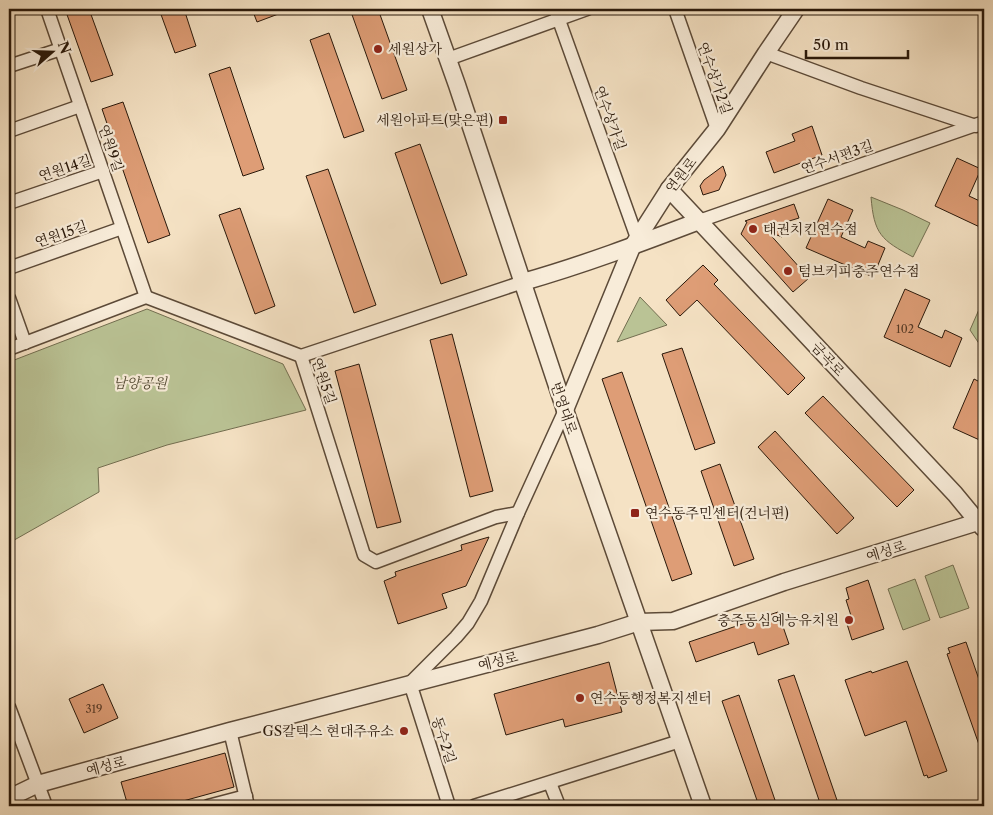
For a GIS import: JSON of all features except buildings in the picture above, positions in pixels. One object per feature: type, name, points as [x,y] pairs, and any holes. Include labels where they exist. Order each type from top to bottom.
[{"type":"street","name":"연원9길","points":[[47,9],[146,297]]},
{"type":"street","name":"번영대로","points":[[430,9],[565,410],[703,806]]},
{"type":"street","points":[[448,59],[557,14],[587,9]]},
{"type":"street","name":"연수상가2길","points":[[675,9],[717,128]]},
{"type":"street","name":"연원로","points":[[565,410],[635,242],[670,189],[717,128],[795,10]]},
{"type":"street","name":"연수상가길","points":[[557,14],[635,242]]},
{"type":"street","points":[[9,66],[61,49]]},
{"type":"street","points":[[766,53],[861,88],[981,126]]},
{"type":"street","points":[[9,131],[80,106]]},
{"type":"street","name":"연수서편3길","points":[[699,221],[981,126]]},
{"type":"street","name":"연원14길","points":[[9,203],[103,171]]},
{"type":"street","name":"금곡로","points":[[670,189],[982,524]]},
{"type":"street","points":[[301,356],[523,282],[560,272],[635,242],[699,221]]},
{"type":"street","name":"연원15길","points":[[9,268],[122,228]]},
{"type":"street","points":[[9,349],[146,297]]},
{"type":"street","name":"연원5길","points":[[146,297],[301,356],[364,554],[376,562],[496,517],[518,513]]},
{"type":"street","points":[[9,298],[25,344]]},
{"type":"street","points":[[410,683],[456,637],[481,601],[518,513],[565,410]]},
{"type":"street","name":"예성로","points":[[9,798],[38,784],[410,683],[598,635],[639,622],[673,621],[784,582],[982,524]]},
{"type":"street","name":"동수2길","points":[[410,683],[449,806]]},
{"type":"street","points":[[9,708],[46,806]]},
{"type":"street","points":[[208,806],[247,801],[230,731]]},
{"type":"street","points":[[474,806],[680,741]]},
{"type":"street","points":[[550,783],[559,806]]},
{"type":"green space","points":[[871,197],[930,223],[913,257],[893,246],[881,234],[874,220]]},
{"type":"green space","points":[[640,297],[667,325],[617,342]]},
{"type":"green space","points":[[984,298],[984,351],[970,330]]},
{"type":"green space","name":"남양공원","points":[[147,309],[283,364],[306,410],[167,445],[98,468],[99,492],[9,543],[9,362]]},
{"type":"green space","points":[[953,565],[969,608],[940,618],[925,576]]},
{"type":"green space","points":[[915,579],[930,620],[903,630],[888,589]]},
{"type":"place","name":"세원상가","points":[[378,49]]},
{"type":"place","name":"세원아파트(맞은편)","points":[[503,120]]},
{"type":"place","name":"태권치킨연수점","points":[[753,229]]},
{"type":"place","name":"텀브커피충주연수점","points":[[788,271]]},
{"type":"place","name":"연수동주민센터(건너편)","points":[[635,513]]},
{"type":"place","name":"충주동심예능유치원","points":[[849,620]]},
{"type":"place","name":"연수동행정복지센터","points":[[580,698]]},
{"type":"place","name":"GS칼텍스 현대주유소","points":[[404,731]]}]
